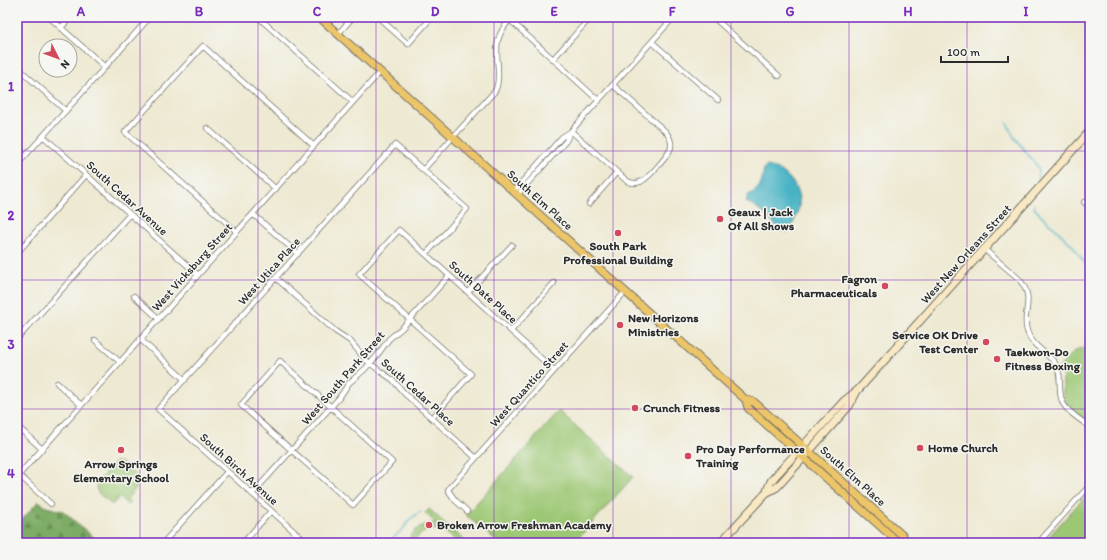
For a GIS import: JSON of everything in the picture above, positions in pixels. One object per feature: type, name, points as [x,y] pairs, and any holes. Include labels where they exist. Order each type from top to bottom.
[{"type":"main road","name":"South Elm Place","points":[[318,17],[746,400],[754,402],[904,536],[905,543],[898,542],[748,408],[746,400]]},
{"type":"main road","name":"West New Orleans Street","points":[[720,543],[766,493],[776,487],[806,449],[849,406],[858,390],[1090,131]]},
{"type":"main road","points":[[860,508],[866,502]]},
{"type":"street","points":[[49,17],[105,67]]},
{"type":"street","points":[[61,28],[70,17]]},
{"type":"street","points":[[17,165],[150,17]]},
{"type":"street","points":[[258,17],[353,102]]},
{"type":"street","points":[[338,34],[353,17]]},
{"type":"street","points":[[378,17],[408,44],[432,17]]},
{"type":"street","points":[[553,60],[591,17]]},
{"type":"street","points":[[515,193],[566,141],[571,131],[674,17]]},
{"type":"street","points":[[713,17],[779,76]]},
{"type":"street","points":[[426,254],[467,209],[424,170],[495,91],[499,79],[497,42],[501,32],[511,18],[553,60],[599,100]]},
{"type":"street","points":[[652,42],[718,100]]},
{"type":"street","points":[[237,232],[125,132],[202,46],[314,146]]},
{"type":"street","points":[[17,67],[66,110]]},
{"type":"street","name":"West Vicksburg Street","points":[[18,476],[380,72]]},
{"type":"street","points":[[571,131],[616,172],[632,183],[638,183],[646,178],[667,155],[670,149],[671,140],[666,132],[613,85]]},
{"type":"street","points":[[207,128],[276,189]]},
{"type":"street","name":"South Cedar Avenue","points":[[43,136],[198,275]]},
{"type":"street","name":"West Utica Place","points":[[158,409],[395,144],[424,170]]},
{"type":"street","points":[[589,204],[616,172]]},
{"type":"street","points":[[17,253],[86,175]]},
{"type":"street","points":[[1084,202],[1090,208]]},
{"type":"street","points":[[17,339],[130,214]]},
{"type":"street","points":[[253,214],[298,254]]},
{"type":"street","name":"South Date Place","points":[[410,319],[359,274],[399,230],[554,370]]},
{"type":"street","points":[[468,292],[512,245]]},
{"type":"street","points":[[984,249],[1022,283],[1028,299],[1025,322],[1028,334],[1033,342],[1056,365],[1061,379],[1061,396],[1064,405],[1090,427]]},
{"type":"street","name":"West South Park Street","points":[[252,494],[339,398],[349,383],[371,363],[389,339],[402,328],[449,276]]},
{"type":"street","name":"South Cedar Place","points":[[276,278],[335,331],[350,341],[371,363],[393,380],[404,393],[476,458]]},
{"type":"street","points":[[511,331],[554,283]]},
{"type":"street","name":"West Quantico Street","points":[[467,511],[455,500],[448,490],[625,292]]},
{"type":"street","points":[[134,296],[159,319]]},
{"type":"street","points":[[410,319],[471,374],[432,418]]},
{"type":"street","points":[[140,339],[185,380]]},
{"type":"street","points":[[95,340],[120,362]]},
{"type":"street","points":[[280,361],[331,406],[392,462],[353,505],[241,405],[280,361]]},
{"type":"street","points":[[57,383],[81,405]]},
{"type":"street","name":"South Birch Avenue","points":[[158,409],[307,543]]},
{"type":"street","points":[[17,426],[42,449]]},
{"type":"street","points":[[163,543],[227,472]]},
{"type":"street","points":[[18,476],[51,504]]},
{"type":"street","points":[[1038,543],[1090,485]]},
{"type":"street","points":[[243,543],[272,511]]},
{"type":"green space","points":[[1090,347],[1090,424],[1069,408],[1063,395],[1063,377],[1060,366],[1075,351]]},
{"type":"green space","points":[[559,411],[633,477],[574,543],[499,543],[466,515]]},
{"type":"green space","points":[[116,462],[122,463],[141,480],[127,499],[130,502],[128,505],[119,497],[112,505],[98,493],[96,487],[97,483]]},
{"type":"green space","points":[[1090,491],[1090,543],[1043,543]]},
{"type":"green space","points":[[39,501],[46,507],[63,511],[100,543],[17,543],[17,525]]},
{"type":"green space","points":[[429,509],[467,543],[458,543],[446,533],[432,529],[423,532],[413,543],[407,543],[409,538],[418,528],[427,524],[436,523],[425,513]]},
{"type":"water","points":[[766,166],[773,167],[785,174],[794,185],[797,192],[799,206],[789,232],[782,231],[755,206],[746,202],[748,196],[760,185],[763,171]]},
{"type":"waterway","points":[[1007,123],[1014,137],[1038,167],[1038,179]]},
{"type":"waterway","points":[[1034,205],[1034,208],[1073,246],[1090,271]]},
{"type":"waterway","points":[[390,543],[409,520],[420,512]]},
{"type":"place","name":"Geaux | Jack Of All Shows","points":[[720,219]]},
{"type":"place","name":"South Park Professional Building","points":[[618,233]]},
{"type":"place","name":"Fagron Pharmaceuticals","points":[[885,286]]},
{"type":"place","name":"New Horizons Ministries","points":[[620,325]]},
{"type":"place","name":"Service OK Drive Test Center","points":[[986,342]]},
{"type":"place","name":"Taekwon-Do Fitness Boxing","points":[[997,359]]},
{"type":"place","name":"Crunch Fitness","points":[[635,408]]},
{"type":"place","name":"Home Church","points":[[920,448]]},
{"type":"place","name":"Arrow Springs Elementary School","points":[[121,450]]},
{"type":"place","name":"Pro Day Performance Training","points":[[688,456]]},
{"type":"place","name":"Broken Arrow Freshman Academy","points":[[429,525]]}]
